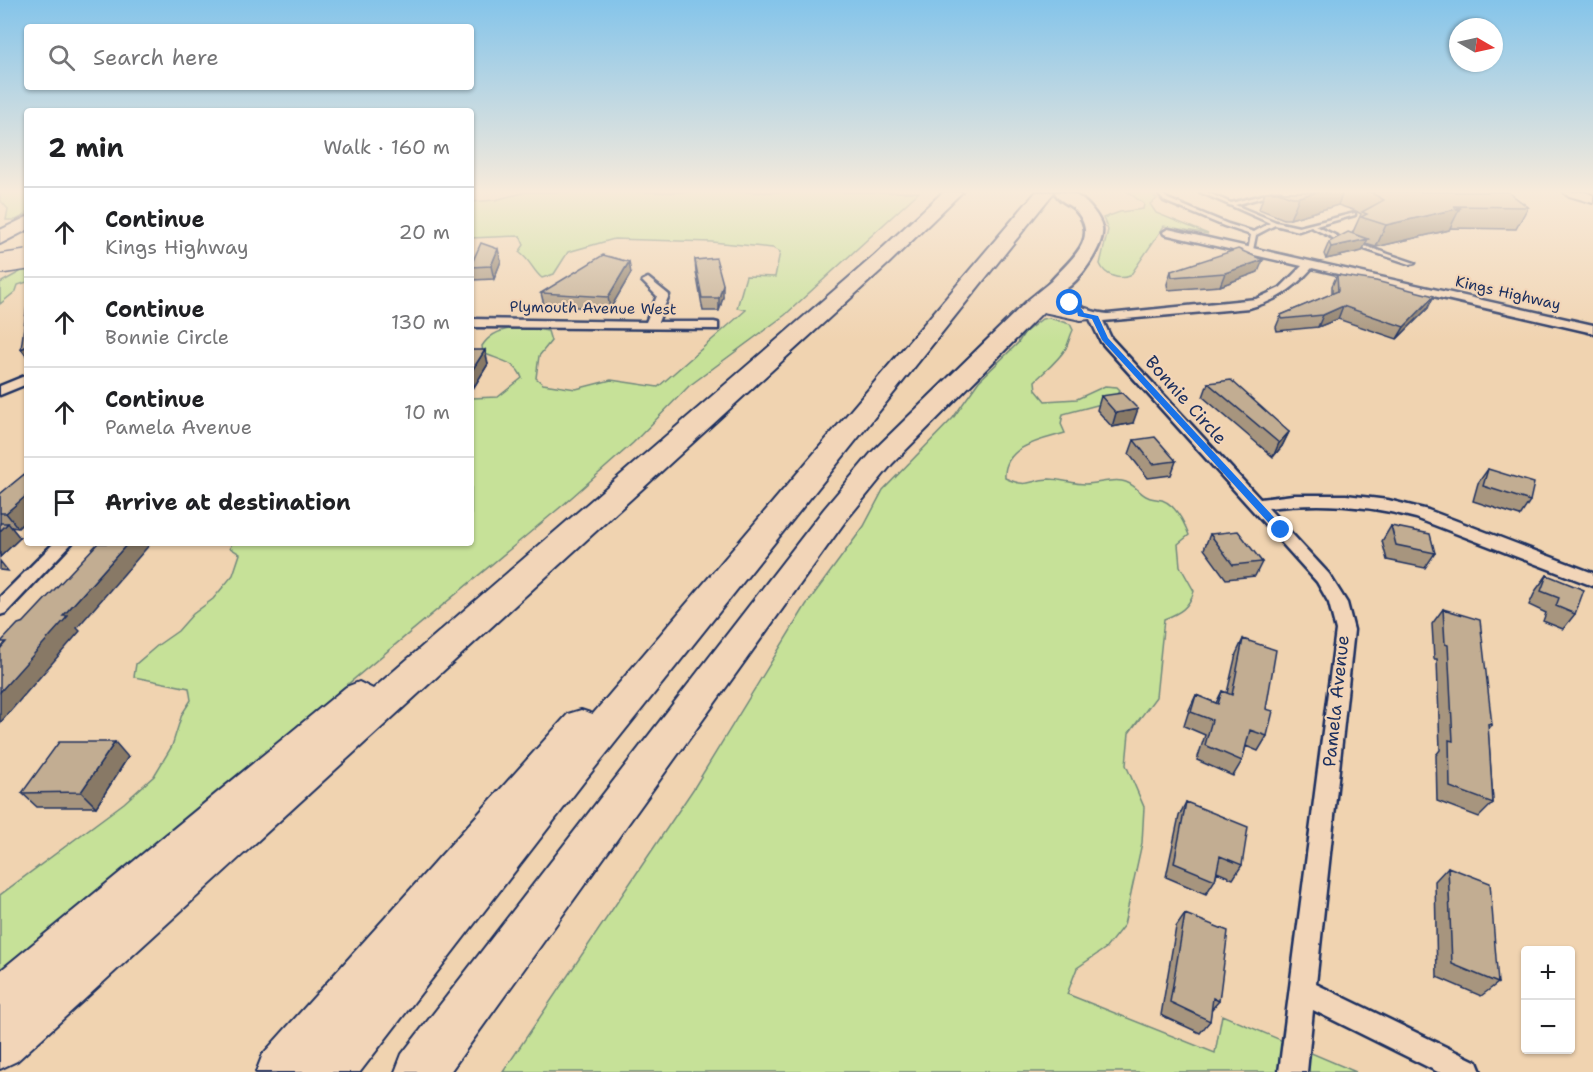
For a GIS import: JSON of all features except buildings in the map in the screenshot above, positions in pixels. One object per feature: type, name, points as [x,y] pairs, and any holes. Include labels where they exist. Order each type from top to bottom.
[{"type":"highway","points":[[0,1044],[900,242]]},
{"type":"highway","points":[[281,1072],[614,687],[894,357],[1003,242]]},
{"type":"highway","points":[[329,1072],[572,768],[1003,242]]},
{"type":"highway","points":[[420,1072],[834,516],[882,458],[1086,257],[1091,242]]},
{"type":"highway","points":[[1047,295],[1070,314],[1088,316]]},
{"type":"highway","points":[[0,1002],[425,641],[652,463]]},
{"type":"street","name":"Kings Highway","points":[[1214,242],[1593,329]]},
{"type":"street","points":[[1088,316],[1194,310],[1272,299],[1283,292],[1310,264]]},
{"type":"street","points":[[648,281],[663,295],[650,326]]},
{"type":"street","name":"Bonnie Circle","points":[[1088,316],[1105,339],[1256,504]]},
{"type":"street","name":"Plymouth Avenue West","points":[[474,323],[714,326]]},
{"type":"street","points":[[0,391],[24,380]]},
{"type":"street","points":[[1256,504],[1293,500],[1325,500],[1388,505],[1422,514],[1593,580]]},
{"type":"street","name":"Pamela Avenue","points":[[1256,504],[1323,578],[1338,603],[1345,630],[1293,1072]]},
{"type":"street","points":[[0,608],[61,546]]},
{"type":"street","points":[[1302,991],[1467,1072]]},
{"type":"lane","points":[[1250,250],[1252,242]]},
{"type":"lane","points":[[1348,242],[1412,263]]},
{"type":"green space","points":[[523,242],[603,242],[568,252],[554,274],[542,278],[519,252],[524,245]]},
{"type":"green space","points":[[712,242],[864,242],[785,315],[689,386],[633,443],[563,505],[0,974],[0,895],[124,803],[154,776],[172,746],[182,714],[191,700],[189,688],[134,677],[136,664],[178,631],[193,614],[213,599],[233,575],[240,554],[230,548],[231,546],[474,546],[474,398],[498,397],[522,378],[511,364],[483,353],[482,346],[488,339],[511,329],[548,331],[551,341],[539,356],[536,378],[543,384],[576,389],[611,380],[658,387],[746,310],[737,308],[746,276],[775,277],[780,252],[773,248]]},
{"type":"green space","points":[[1105,242],[1153,242],[1130,276],[1117,277],[1109,274],[1100,264]]},
{"type":"green space","points":[[24,270],[24,283],[18,285],[16,291],[0,304],[0,283]]},
{"type":"green space","points":[[1049,318],[1070,324],[1073,330],[1063,353],[1035,381],[1036,390],[1045,401],[1077,399],[1105,386],[1117,387],[1120,390],[1112,401],[1063,414],[1061,424],[1065,433],[1035,442],[1017,452],[1010,458],[1005,478],[1019,483],[1049,479],[1085,484],[1122,481],[1148,497],[1167,502],[1179,514],[1189,535],[1178,544],[1180,566],[1194,591],[1183,609],[1164,619],[1156,697],[1129,733],[1126,765],[1144,807],[1142,843],[1124,925],[1106,948],[1077,968],[1067,994],[1215,1053],[1222,1015],[1356,1072],[503,1072],[694,788],[806,605],[864,526],[883,490],[953,418],[979,381],[1018,343],[1024,333],[1042,319]]},
{"type":"route","points":[[1070,303],[1080,310],[1081,314],[1095,318],[1105,339],[1281,530]]}]
